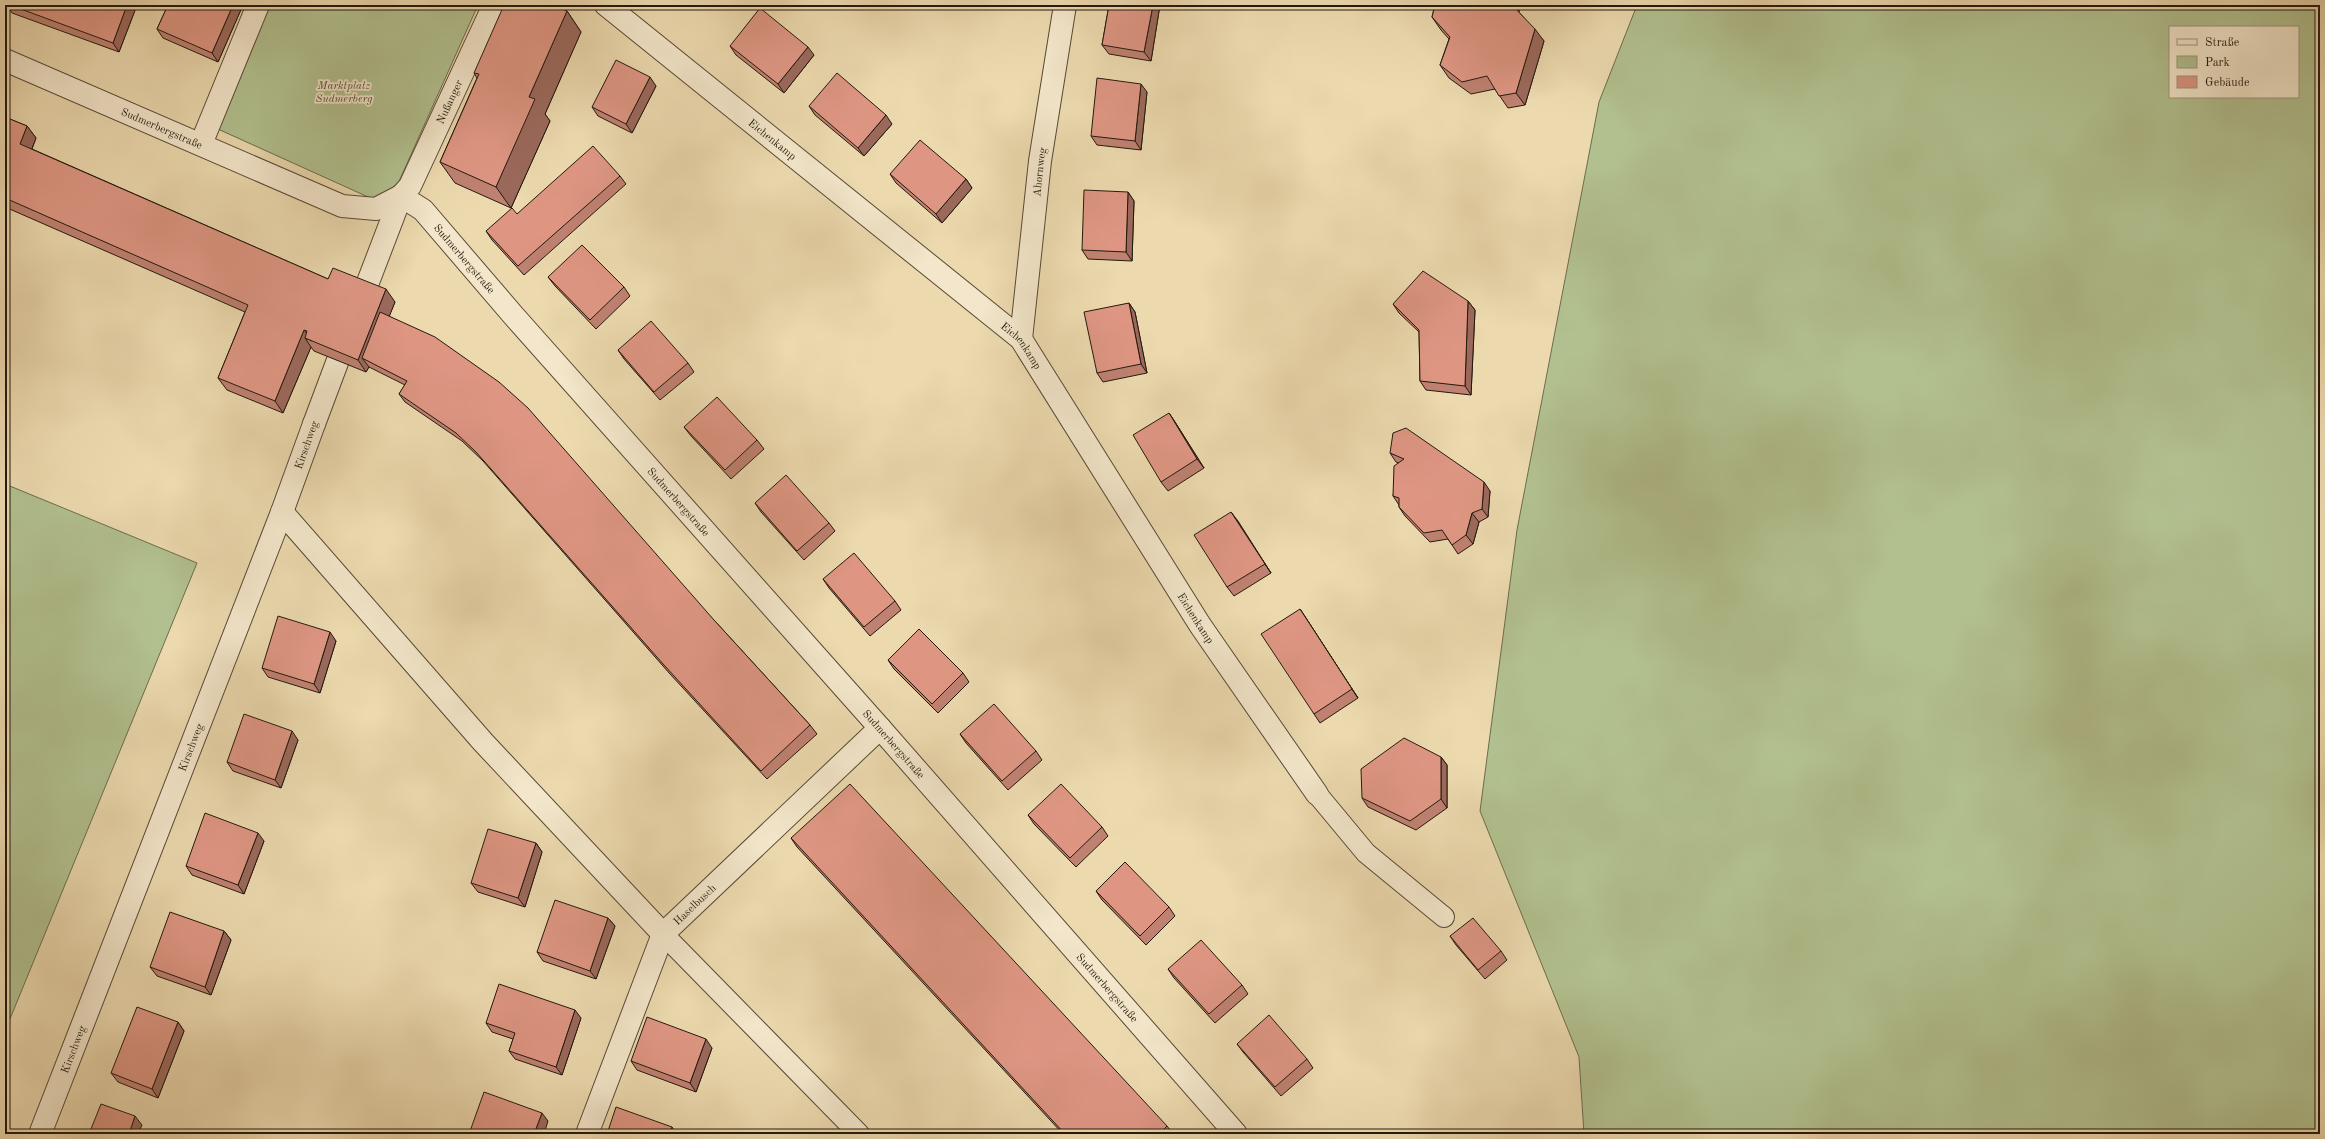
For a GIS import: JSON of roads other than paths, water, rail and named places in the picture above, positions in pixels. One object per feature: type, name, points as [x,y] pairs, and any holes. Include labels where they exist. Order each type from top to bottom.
[{"type":"street","points":[[201,144],[258,5]]},
{"type":"street","name":"Nußanger","points":[[401,196],[410,186],[494,5]]},
{"type":"street","name":"Eichenkamp","points":[[606,5],[1021,339],[1200,625],[1317,794]]},
{"type":"street","name":"Ahornweg","points":[[1021,339],[1040,161],[1065,5]]},
{"type":"street","name":"Sudmerbergstraße","points":[[5,60],[342,206],[376,209],[401,196],[423,210],[513,315],[880,728],[1228,1131]]},
{"type":"street","points":[[365,290],[401,196]]},
{"type":"street","name":"Kirschweg","points":[[40,1134],[282,512],[338,360]]},
{"type":"street","points":[[282,512],[483,742],[663,934]]},
{"type":"street","name":"Haselbusch","points":[[587,1134],[663,934],[880,728]]},
{"type":"lane","points":[[1317,794],[1366,853],[1444,918]]},
{"type":"lane","points":[[663,934],[859,1134]]},
{"type":"park label","name":"Marktplatz Sudmerberg","points":[[344,91]]}]
